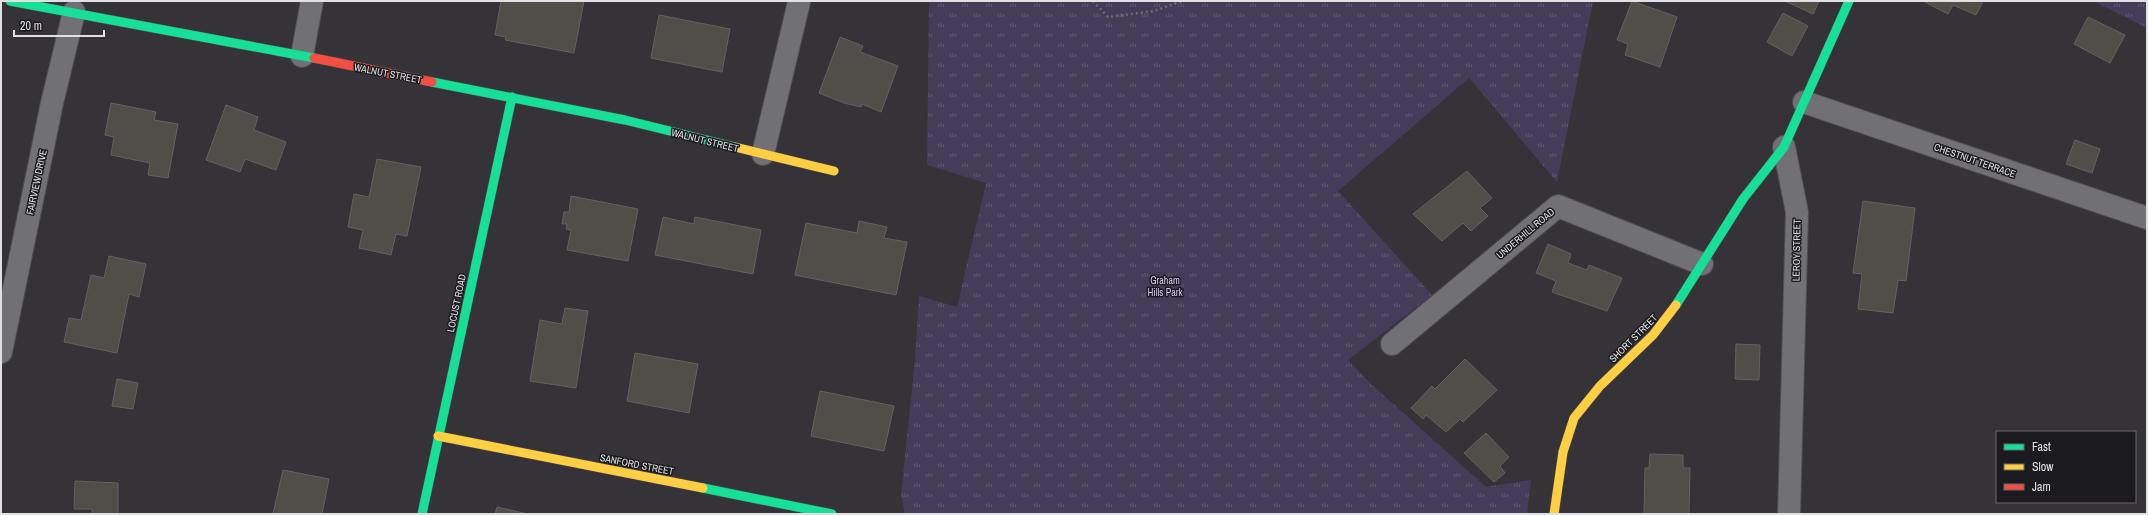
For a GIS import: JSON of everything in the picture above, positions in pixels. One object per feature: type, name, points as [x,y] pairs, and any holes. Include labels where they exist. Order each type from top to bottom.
[{"type":"street","name":"WALNUT STREET","points":[[10,1],[302,56],[625,120],[834,171]]},
{"type":"street","points":[[302,56],[312,1]]},
{"type":"street","points":[[1784,147],[1849,1]]},
{"type":"street","points":[[763,154],[799,2]]},
{"type":"street","name":"FAIRVIEW DRIVE","points":[[1,348],[52,103],[74,12]]},
{"type":"street","name":"LOCUST ROAD","points":[[422,514],[512,98]]},
{"type":"street","name":"CHESTNUT TERRACE","points":[[1804,102],[2147,218]]},
{"type":"street","name":"SHORT STREET","points":[[1554,514],[1563,452],[1574,418],[1600,386],[1653,335],[1668,318],[1743,199],[1784,147]]},
{"type":"street","name":"LEROY STREET","points":[[1784,147],[1797,212],[1789,514]]},
{"type":"street","name":"UNDERHILL ROAD","points":[[1392,344],[1558,206],[1702,264]]},
{"type":"street","name":"SANFORD STREET","points":[[438,436],[832,514]]},
{"type":"path","points":[[1093,1],[1108,17],[1154,12],[1182,1]]},
{"type":"green space","name":"Graham Hills Park","points":[[929,1],[1593,1],[1557,182],[1469,78],[1338,191],[1432,295],[1348,360],[1372,385],[1486,487],[1531,480],[1527,514],[905,514],[901,494],[915,360],[919,296],[957,307],[986,183],[927,165]]},
{"type":"green space","points":[[2093,1],[2147,1],[2147,28]]},
{"type":"building","points":[[501,1],[584,1],[574,53],[505,40],[506,37],[495,35]]},
{"type":"building","points":[[1632,1],[1677,17],[1660,67],[1625,55],[1628,44],[1617,40]]},
{"type":"building","points":[[1785,1],[1819,1],[1813,14]]},
{"type":"building","points":[[1923,1],[1983,1],[1976,15],[1953,5],[1948,14]]},
{"type":"building","points":[[1783,13],[1808,26],[1792,56],[1767,42]]},
{"type":"building","points":[[659,15],[730,29],[722,72],[651,58]]},
{"type":"building","points":[[2088,17],[2125,35],[2110,63],[2074,44]]},
{"type":"building","points":[[840,37],[863,46],[860,52],[898,66],[881,112],[862,104],[861,107],[844,103],[819,93]]},
{"type":"building","points":[[111,103],[156,112],[154,120],[178,124],[168,178],[148,175],[150,163],[111,155],[114,137],[105,135]]},
{"type":"building","points":[[226,105],[258,117],[254,130],[286,142],[276,170],[245,159],[240,172],[206,160]]},
{"type":"building","points":[[2075,140],[2100,149],[2092,173],[2066,164]]},
{"type":"building","points":[[377,159],[421,167],[407,236],[396,234],[391,255],[359,248],[363,230],[348,227],[354,194],[369,197]]},
{"type":"building","points":[[1467,171],[1492,198],[1480,208],[1488,216],[1471,231],[1463,223],[1442,241],[1413,214]]},
{"type":"building","points":[[571,196],[638,209],[628,261],[567,250],[571,230],[566,229],[567,224],[562,224],[564,212],[569,212]]},
{"type":"building","points":[[1863,201],[1915,208],[1906,281],[1898,280],[1893,313],[1858,309],[1862,274],[1853,273]]},
{"type":"building","points":[[663,217],[694,224],[695,217],[761,230],[753,274],[655,255]]},
{"type":"building","points":[[859,221],[887,227],[884,238],[907,242],[896,295],[795,275],[806,223],[857,233]]},
{"type":"building","points":[[1548,244],[1571,254],[1568,263],[1587,270],[1589,265],[1622,278],[1607,311],[1552,292],[1556,281],[1536,273]]},
{"type":"building","points":[[109,256],[146,264],[139,297],[129,294],[117,353],[64,342],[69,318],[81,320],[91,275],[104,278]]},
{"type":"building","points":[[565,308],[588,311],[576,388],[530,381],[540,320],[562,324]]},
{"type":"building","points":[[1736,344],[1760,345],[1759,380],[1735,379]]},
{"type":"building","points":[[635,353],[698,364],[689,413],[627,401]]},
{"type":"building","points":[[1465,359],[1497,390],[1463,422],[1460,419],[1446,432],[1426,415],[1423,419],[1411,408],[1432,386],[1435,389]]},
{"type":"building","points":[[117,379],[138,383],[133,409],[112,406]]},
{"type":"building","points":[[820,391],[894,406],[884,451],[811,436]]},
{"type":"building","points":[[1486,433],[1509,457],[1500,466],[1505,473],[1494,482],[1464,453]]},
{"type":"building","points":[[1650,454],[1683,455],[1683,468],[1690,468],[1689,514],[1644,514],[1645,468],[1649,468]]},
{"type":"building","points":[[283,470],[329,479],[322,514],[273,514]]},
{"type":"building","points":[[75,481],[118,483],[118,514],[92,514],[92,509],[74,509]]},
{"type":"building","points":[[497,507],[528,514],[495,514]]},
{"type":"traffic: fast","points":[[10,1],[314,58]]},
{"type":"traffic: fast","points":[[1676,305],[1743,199],[1784,147],[1849,1]]},
{"type":"traffic: fast","points":[[432,82],[625,120],[735,147]]},
{"type":"traffic: fast","points":[[422,514],[512,97]]},
{"type":"traffic: fast","points":[[703,488],[832,514]]},
{"type":"traffic: slow","points":[[735,147],[834,171]]},
{"type":"traffic: slow","points":[[1554,514],[1563,452],[1574,418],[1600,386],[1653,335],[1676,305]]},
{"type":"traffic: slow","points":[[438,436],[703,488]]},
{"type":"traffic: jam","points":[[314,58],[432,82]]}]
